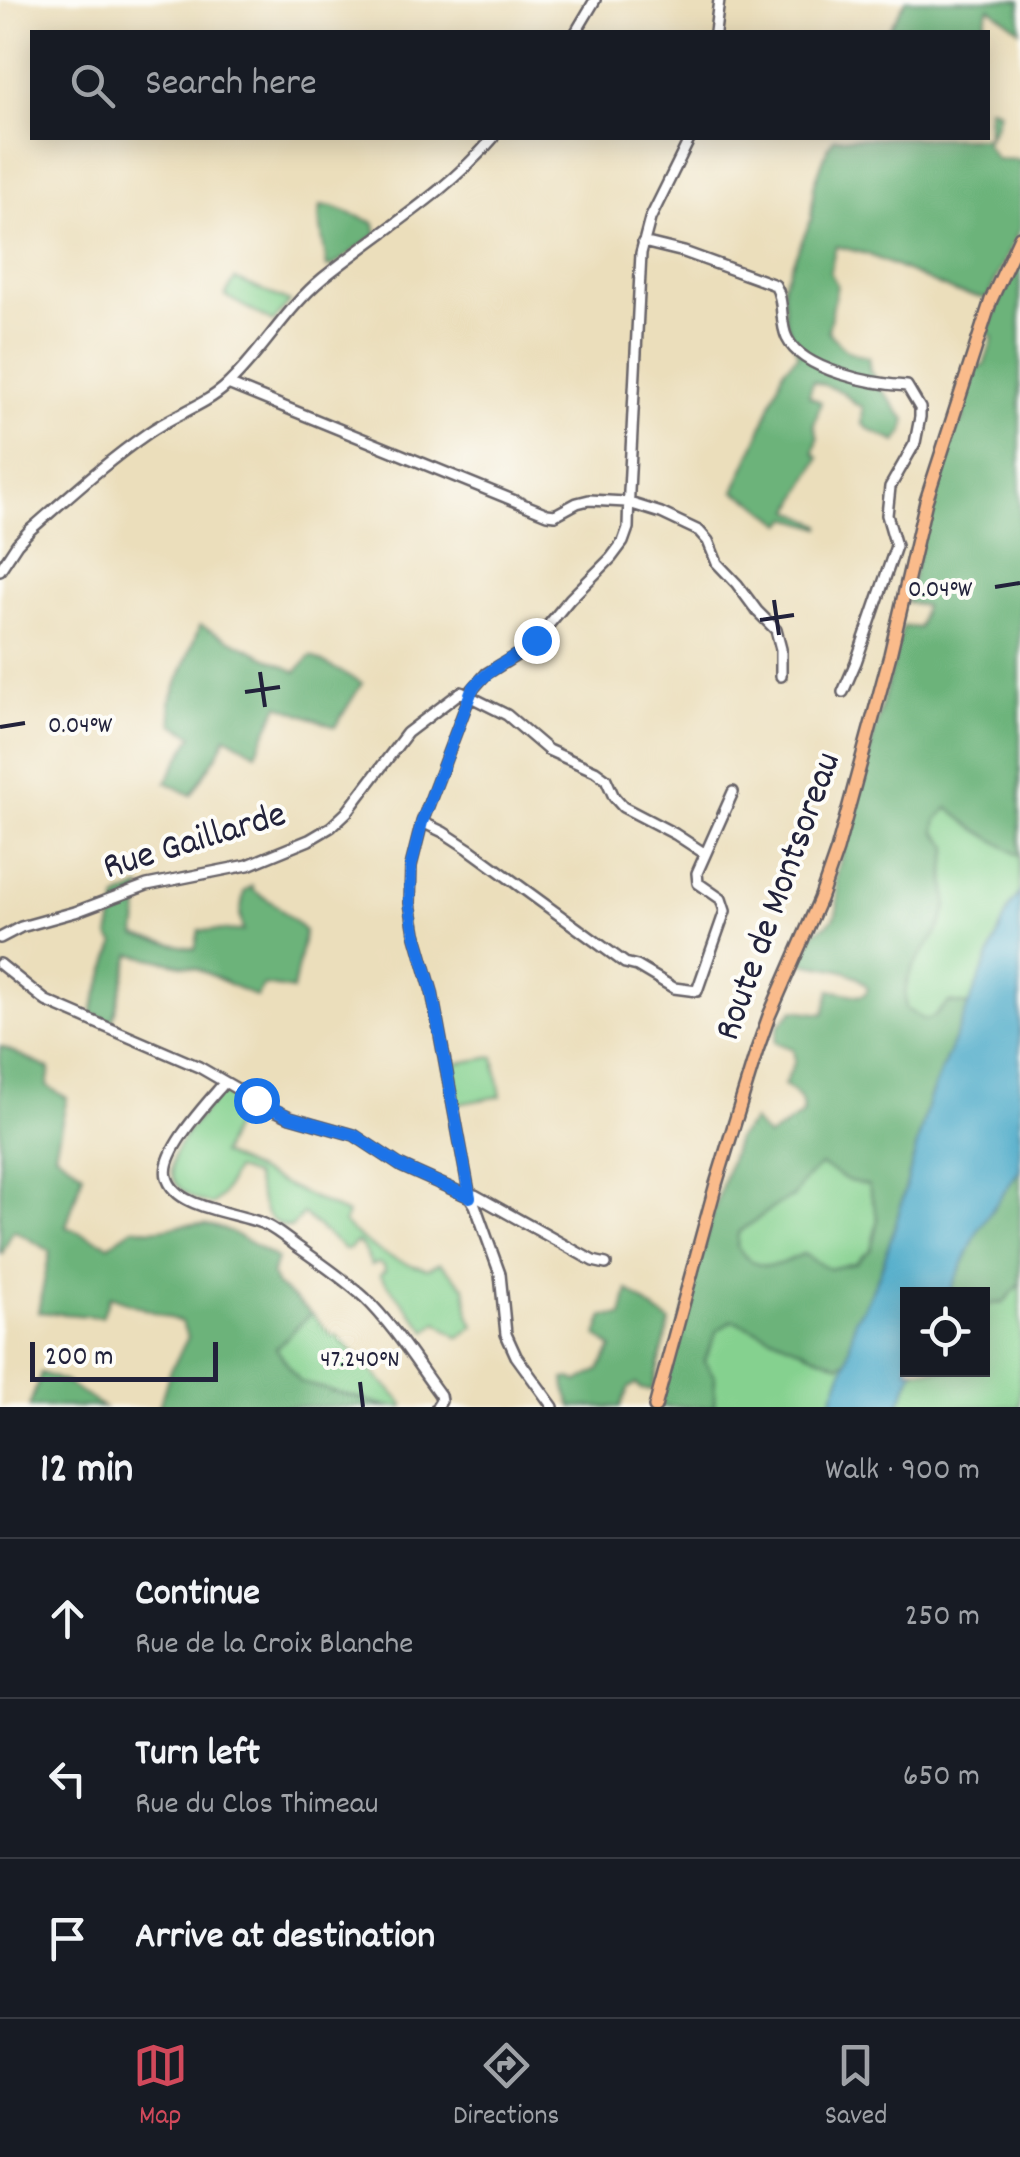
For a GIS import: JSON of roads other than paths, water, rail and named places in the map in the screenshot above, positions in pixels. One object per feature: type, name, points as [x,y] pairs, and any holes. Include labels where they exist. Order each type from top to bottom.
[{"type":"main road","name":"Route de Montsoreau","points":[[655,1407],[757,1050],[837,850],[890,655],[926,501],[987,312],[1020,236]]},
{"type":"street","points":[[577,30],[594,0]]},
{"type":"street","points":[[715,30],[719,0]]},
{"type":"street","points":[[0,570],[30,530],[126,449],[228,384],[311,288],[401,220],[491,140]]},
{"type":"street","name":"Rue Gaillarde","points":[[0,938],[21,927],[70,914],[147,885],[248,866],[309,840],[347,812],[407,733],[529,647],[610,558],[626,535],[629,522],[643,242],[654,209],[689,140]]},
{"type":"street","points":[[643,242],[684,252],[775,285],[786,335],[800,354],[814,364],[839,372],[881,384],[907,386],[914,397],[920,411],[917,438],[890,487],[887,515],[896,546],[843,692]]},
{"type":"street","points":[[228,384],[548,514],[555,515],[588,500],[629,502],[699,531],[717,564],[776,630],[782,649],[781,676]]},
{"type":"street","points":[[553,1407],[516,1356],[506,1334],[497,1263],[470,1197],[432,992],[410,903],[411,866],[422,822],[465,694],[513,719],[548,750],[600,774],[623,807],[704,853]]},
{"type":"street","points":[[422,822],[469,848],[625,963],[674,988],[697,991],[726,911],[722,899],[698,883],[697,873],[733,792]]},
{"type":"street","points":[[0,964],[46,1001],[75,1016],[199,1067],[290,1117],[354,1135],[401,1166],[470,1197],[475,1195],[593,1261],[606,1264]]},
{"type":"street","points":[[225,1082],[188,1127],[169,1158],[165,1172],[168,1184],[196,1204],[268,1226],[322,1263],[366,1300],[440,1395],[437,1407]]},
{"type":"water","points":[[1020,893],[1020,1169],[978,1230],[952,1287],[900,1287],[900,1377],[911,1377],[898,1407],[829,1407],[847,1360],[855,1319],[880,1273],[929,1100],[1010,906]]}]
